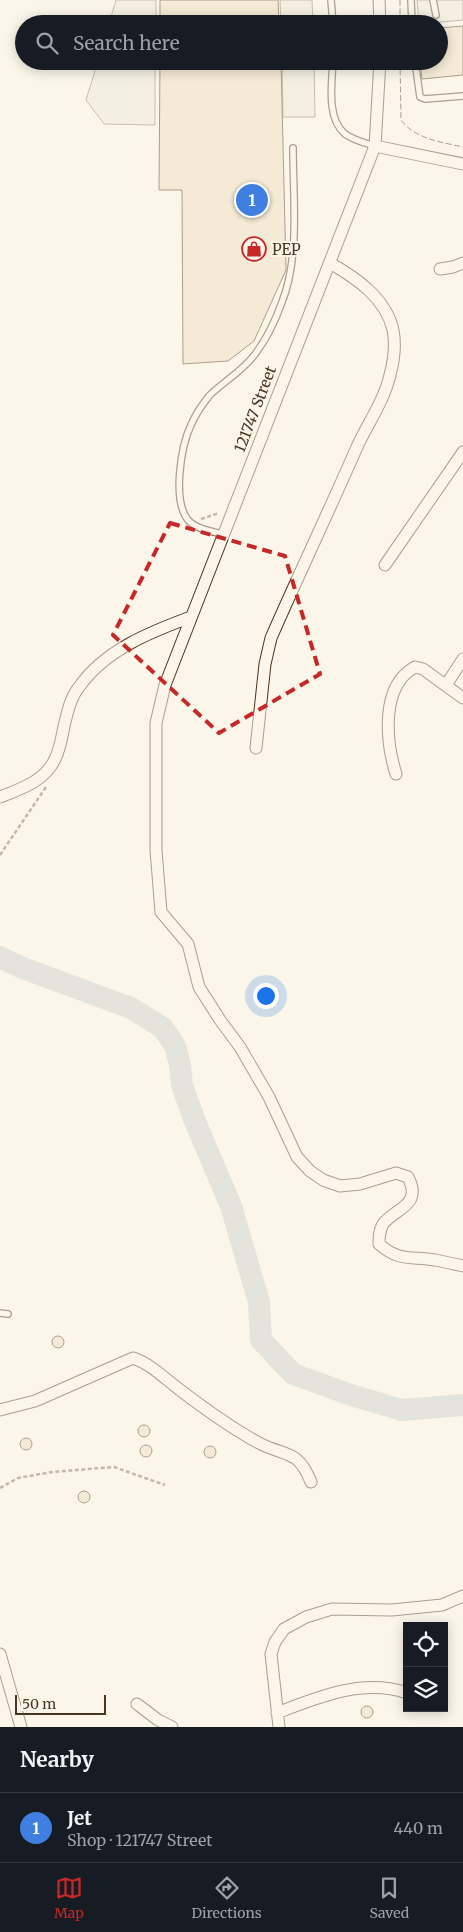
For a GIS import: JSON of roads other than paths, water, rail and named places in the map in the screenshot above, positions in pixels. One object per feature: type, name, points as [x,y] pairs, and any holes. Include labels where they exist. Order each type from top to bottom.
[{"type":"street","points":[[379,0],[380,15]]},
{"type":"street","name":"121747 Street","points":[[379,70],[375,146],[165,684],[156,723],[156,850],[161,912],[188,944],[200,986],[269,1096],[297,1157],[310,1171],[323,1180],[340,1186],[360,1184],[396,1173],[408,1177],[412,1184],[411,1196],[406,1206],[384,1223],[379,1233],[379,1244],[389,1253],[405,1259],[434,1260],[463,1266]]},
{"type":"street","points":[[375,146],[463,164]]},
{"type":"street","points":[[440,269],[453,267],[463,262]]},
{"type":"street","points":[[256,748],[265,664],[272,638],[359,444],[384,395],[394,356],[393,328],[386,312],[370,291],[353,276],[330,263]]},
{"type":"street","points":[[385,565],[463,452]]},
{"type":"street","points":[[0,797],[37,780],[50,768],[60,746],[72,698],[90,673],[129,643],[144,635],[191,617]]},
{"type":"street","points":[[446,684],[463,659]]},
{"type":"street","points":[[396,774],[389,754],[388,739],[392,698],[399,683],[406,674],[411,669],[419,667],[446,684],[463,698]]},
{"type":"street","points":[[0,1410],[35,1401],[133,1358],[155,1369],[178,1389],[226,1423],[260,1443],[290,1454],[298,1459],[305,1468],[310,1482]]},
{"type":"street","points":[[279,1727],[271,1654],[275,1642],[284,1630],[306,1617],[332,1609],[392,1610],[442,1605],[463,1596]]},
{"type":"street","points":[[0,1654],[20,1727]]},
{"type":"street","points":[[277,1713],[320,1697],[342,1692],[382,1687],[403,1692]]},
{"type":"street","points":[[137,1704],[158,1720],[172,1727]]},
{"type":"lane","points":[[331,0],[332,15]]},
{"type":"lane","points":[[411,0],[412,15]]},
{"type":"lane","points":[[433,0],[436,15]]},
{"type":"lane","points":[[333,70],[332,95],[334,111],[340,128],[350,137],[375,146]]},
{"type":"lane","points":[[417,70],[420,97],[425,99],[463,96]]},
{"type":"lane","points":[[222,534],[200,528],[189,522],[183,513],[179,501],[178,487],[181,467],[190,426],[209,397],[242,369],[256,353],[282,303],[289,280],[293,248],[293,148]]},
{"type":"lane","points":[[0,1313],[8,1314]]},
{"type":"waterway","points":[[0,957],[20,967],[131,1008],[163,1028],[175,1046],[180,1065],[182,1085],[194,1119],[231,1206],[259,1302],[261,1340],[293,1374],[351,1395],[402,1410],[463,1405]]},
{"type":"place","name":"Jet","points":[[252,200]]},
{"type":"place","name":"PEP","points":[[254,249]]}]
